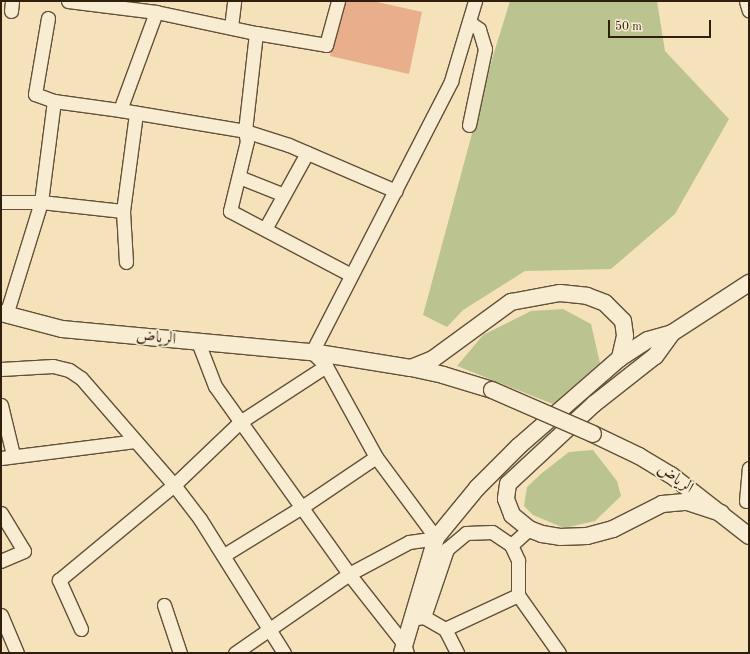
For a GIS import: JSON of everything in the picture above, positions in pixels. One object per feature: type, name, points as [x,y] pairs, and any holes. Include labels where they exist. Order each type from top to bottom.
[{"type":"street","points":[[68,1],[156,12],[231,27],[256,34],[326,45],[338,1]]},
{"type":"street","points":[[231,27],[234,1]]},
{"type":"street","points":[[436,538],[376,457],[326,366],[312,352],[351,274],[396,191],[451,81],[475,1]]},
{"type":"street","points":[[746,1],[749,11]]},
{"type":"street","points":[[120,110],[156,12]]},
{"type":"street","points":[[48,18],[35,94],[54,101],[120,110],[245,131],[307,153],[396,191]]},
{"type":"street","points":[[469,22],[479,29],[485,49],[469,125]]},
{"type":"street","points":[[256,34],[245,131],[247,141],[230,211],[351,274]]},
{"type":"street","points":[[3,315],[41,202],[54,101]]},
{"type":"street","points":[[126,262],[123,211],[136,113]]},
{"type":"street","points":[[265,230],[307,153]]},
{"type":"street","points":[[238,177],[284,195]]},
{"type":"street","points":[[1,202],[41,202],[123,211]]},
{"type":"street","points":[[418,618],[436,538],[477,488],[519,446],[620,358],[648,340],[672,333],[749,283]]},
{"type":"street","points":[[411,368],[433,359],[511,302],[560,293],[586,296],[605,303],[623,321],[625,336],[620,358]]},
{"type":"street","name":"الرياض","points":[[3,315],[62,329],[312,352],[411,368],[443,375],[492,390],[593,434],[639,456],[671,475],[749,536]]},
{"type":"street","points":[[672,333],[655,356],[594,404],[508,484],[506,499],[512,515],[529,529],[542,534],[560,537],[587,536],[612,529],[662,504],[687,502],[721,513]]},
{"type":"street","points":[[198,342],[215,386],[404,650]]},
{"type":"street","points":[[1,369],[53,366],[69,370],[81,378],[174,485],[200,519],[224,555],[268,630],[284,653]]},
{"type":"street","points":[[81,630],[59,580],[174,485],[240,422],[326,366]]},
{"type":"street","points":[[1,405],[7,457],[135,441]]},
{"type":"street","points":[[224,555],[302,507],[376,457]]},
{"type":"street","points":[[746,501],[749,468]]},
{"type":"street","points":[[1,513],[24,551],[1,561]]},
{"type":"street","points":[[510,545],[529,529]]},
{"type":"street","points":[[404,650],[447,549],[466,533],[492,532],[510,545],[518,560],[518,595],[559,653]]},
{"type":"street","points":[[235,653],[349,574],[409,542],[436,538]]},
{"type":"street","points":[[445,629],[518,595]]},
{"type":"street","points":[[164,605],[180,653]]},
{"type":"street","points":[[1,615],[17,653]]},
{"type":"street","points":[[418,618],[445,629],[458,653]]},
{"type":"green space","points":[[510,1],[657,1],[665,51],[729,119],[675,214],[611,269],[525,271],[463,310],[447,327],[423,315],[493,56]]},
{"type":"green space","points":[[563,309],[591,324],[600,363],[553,404],[457,366],[483,335],[531,311]]},
{"type":"green space","points":[[593,450],[617,481],[621,496],[595,521],[564,528],[533,515],[524,506],[527,487],[542,473],[569,452]]},
{"type":"building","points":[[342,1],[373,1],[422,12],[409,74],[330,56]]}]
